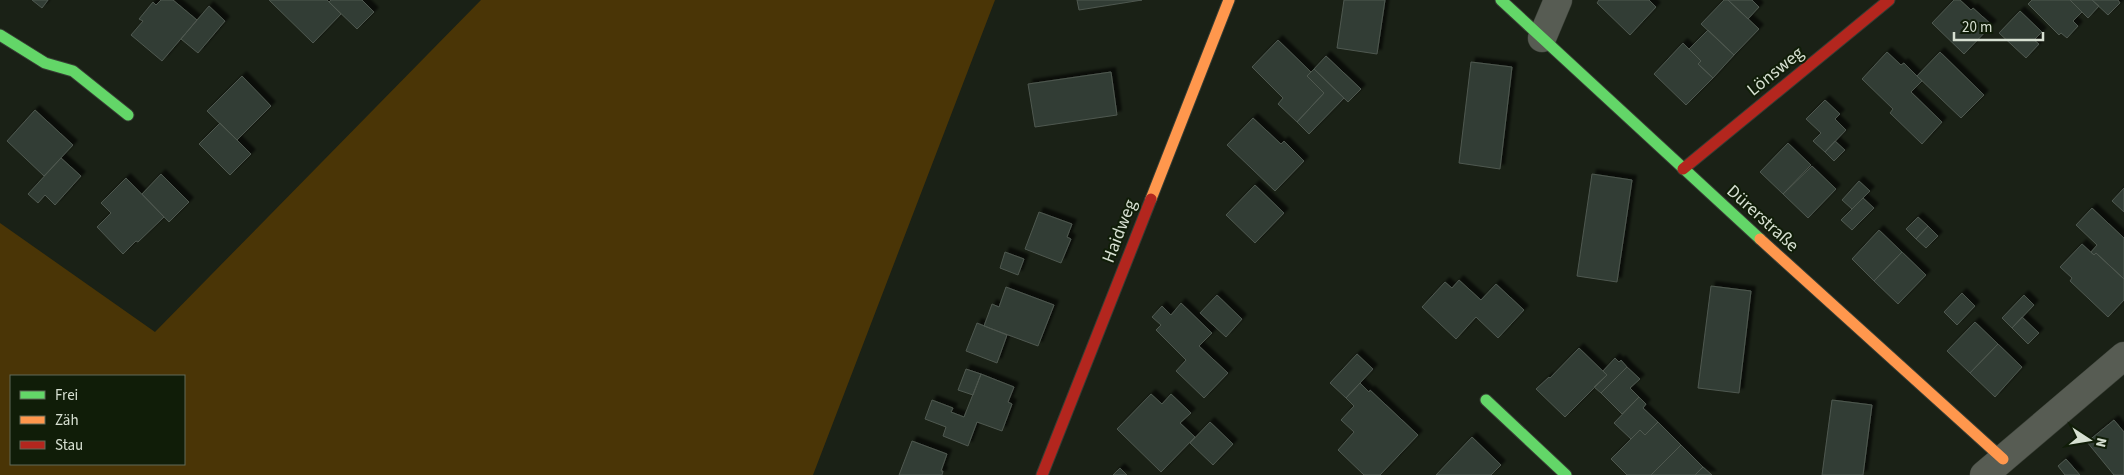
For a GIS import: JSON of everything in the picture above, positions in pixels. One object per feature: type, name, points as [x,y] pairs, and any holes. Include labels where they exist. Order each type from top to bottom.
[{"type":"street","name":"Haidweg","points":[[1042,475],[1229,0]]},
{"type":"street","name":"Dürerstraße","points":[[1501,0],[1683,169],[1993,467]]},
{"type":"street","points":[[1542,38],[1558,0]]},
{"type":"street","name":"Lönsweg","points":[[1683,169],[1889,0]]},
{"type":"street","points":[[0,35],[45,62],[72,72],[128,115]]},
{"type":"street","points":[[1993,467],[2124,356]]},
{"type":"street","points":[[1486,400],[1566,475]]},
{"type":"shaded area","points":[[481,0],[995,0],[813,475],[0,475],[0,223],[155,332]]},
{"type":"building","points":[[32,0],[48,0],[42,8]]},
{"type":"building","points":[[161,0],[173,0],[197,20],[162,61],[131,35],[143,21],[139,19],[153,2],[156,5]]},
{"type":"building","points":[[269,0],[327,0],[341,14],[313,43]]},
{"type":"building","points":[[331,0],[362,0],[374,12],[357,29],[329,2]]},
{"type":"building","points":[[1077,0],[1142,0],[1079,10]]},
{"type":"building","points":[[1344,0],[1385,0],[1377,54],[1337,48]]},
{"type":"building","points":[[1599,0],[1649,0],[1656,7],[1630,35],[1597,3]]},
{"type":"building","points":[[1724,0],[1728,0],[1759,29],[1734,55],[1701,24]]},
{"type":"building","points":[[1728,0],[1752,0],[1759,7],[1748,19]]},
{"type":"building","points":[[1954,0],[1960,0],[1971,10],[1973,8],[1992,25],[1964,54],[1932,23]]},
{"type":"building","points":[[2032,0],[2070,0],[2082,12],[2073,21],[2078,26],[2067,38],[2061,33],[2059,35],[2028,4]]},
{"type":"building","points":[[2070,0],[2092,0],[2099,6],[2088,18]]},
{"type":"building","points":[[2092,0],[2118,0],[2120,3],[2108,15]]},
{"type":"building","points":[[209,6],[225,21],[198,53],[181,39]]},
{"type":"building","points":[[2020,11],[2042,32],[2034,40],[2039,44],[2026,58],[1999,33]]},
{"type":"building","points":[[1708,30],[1734,55],[1713,78],[1698,64],[1701,61],[1689,49]]},
{"type":"building","points":[[1278,40],[1311,72],[1307,76],[1324,93],[1297,122],[1278,104],[1283,98],[1252,67]]},
{"type":"building","points":[[1683,43],[1701,61],[1698,64],[1713,78],[1686,105],[1654,74]]},
{"type":"building","points":[[1887,52],[1901,65],[1904,63],[1922,81],[1911,92],[1942,122],[1922,144],[1890,113],[1893,109],[1862,79]]},
{"type":"building","points":[[1940,52],[1984,95],[1961,118],[1917,76]]},
{"type":"building","points":[[1326,56],[1361,89],[1348,102],[1314,69]]},
{"type":"building","points":[[1471,62],[1512,67],[1500,169],[1459,163]]},
{"type":"building","points":[[1314,69],[1344,98],[1309,134],[1297,122],[1324,93],[1307,76]]},
{"type":"building","points":[[1111,72],[1117,115],[1035,127],[1028,84]]},
{"type":"building","points":[[242,76],[271,106],[237,140],[207,111]]},
{"type":"building","points":[[1825,100],[1840,114],[1835,119],[1846,130],[1825,152],[1813,141],[1821,133],[1806,119]]},
{"type":"building","points":[[35,110],[73,145],[44,176],[7,141]]},
{"type":"building","points":[[1253,118],[1281,144],[1284,141],[1304,161],[1275,191],[1227,145]]},
{"type":"building","points":[[220,123],[251,154],[230,175],[199,144]]},
{"type":"building","points":[[1835,141],[1845,150],[1834,161],[1825,152]]},
{"type":"building","points":[[1788,143],[1811,165],[1783,194],[1760,172]]},
{"type":"building","points":[[61,158],[81,176],[55,205],[45,195],[38,203],[28,194]]},
{"type":"building","points":[[1812,166],[1836,189],[1808,218],[1783,194]]},
{"type":"building","points":[[161,174],[189,202],[169,222],[142,194]]},
{"type":"building","points":[[1592,174],[1632,180],[1617,282],[1577,276]]},
{"type":"building","points":[[126,178],[164,217],[123,254],[97,227],[111,213],[101,203]]},
{"type":"building","points":[[1859,181],[1870,191],[1852,209],[1842,200]]},
{"type":"building","points":[[1255,185],[1284,213],[1255,243],[1226,215]]},
{"type":"building","points":[[2124,188],[2124,212],[2112,201]]},
{"type":"building","points":[[1863,198],[1874,208],[1852,230],[1841,220]]},
{"type":"building","points":[[2092,208],[2124,238],[2124,279],[2096,253],[2094,255],[2091,252],[2097,245],[2076,225]]},
{"type":"building","points":[[1039,212],[1072,224],[1067,237],[1071,239],[1061,263],[1025,249]]},
{"type":"building","points":[[1918,217],[1928,226],[1916,239],[1906,229]]},
{"type":"building","points":[[1928,226],[1938,236],[1926,248],[1916,239]]},
{"type":"building","points":[[1879,230],[1902,252],[1874,281],[1852,259]]},
{"type":"building","points":[[2082,244],[2094,255],[2096,253],[2124,279],[2124,300],[2108,317],[2070,281],[2072,278],[2060,267]]},
{"type":"building","points":[[1005,252],[1024,259],[1018,275],[1000,268]]},
{"type":"building","points":[[1902,252],[1926,275],[1898,304],[1874,281]]},
{"type":"building","points":[[1459,280],[1481,300],[1496,284],[1524,310],[1498,338],[1476,317],[1456,339],[1422,307],[1445,282],[1452,288]]},
{"type":"building","points":[[1711,286],[1751,291],[1739,393],[1698,388]]},
{"type":"building","points":[[1006,287],[1054,305],[1038,346],[984,326],[992,304],[999,307]]},
{"type":"building","points":[[1962,293],[1975,306],[1957,325],[1944,312]]},
{"type":"building","points":[[1217,295],[1242,319],[1226,337],[1200,313]]},
{"type":"building","points":[[2024,295],[2034,305],[2012,328],[2002,318]]},
{"type":"building","points":[[1181,303],[1212,333],[1199,346],[1228,373],[1204,398],[1176,371],[1186,360],[1156,330],[1161,325],[1152,317],[1162,306],[1171,315]]},
{"type":"building","points":[[2022,317],[2039,333],[2028,344],[2012,328]]},
{"type":"building","points":[[1975,322],[1998,344],[1970,373],[1947,351]]},
{"type":"building","points":[[977,323],[1007,335],[997,363],[966,351]]},
{"type":"building","points":[[1998,344],[2022,367],[1995,397],[1970,373]]},
{"type":"building","points":[[1579,348],[1607,375],[1565,417],[1536,389],[1550,378]]},
{"type":"building","points":[[1357,354],[1373,369],[1346,398],[1330,383]]},
{"type":"building","points":[[1615,358],[1619,362],[1621,360],[1627,367],[1601,393],[1594,387],[1607,375],[1603,371]]},
{"type":"building","points":[[1627,367],[1640,379],[1630,388],[1639,397],[1622,414],[1601,393]]},
{"type":"building","points":[[966,369],[981,374],[973,395],[958,390]]},
{"type":"building","points":[[981,374],[1014,387],[1008,402],[1012,404],[1002,431],[977,422],[968,446],[943,436],[946,427],[925,419],[932,400],[953,408],[951,412],[964,417]]},
{"type":"building","points":[[1360,383],[1418,435],[1380,475],[1364,475],[1338,450],[1354,432],[1341,420],[1354,406],[1346,398]]},
{"type":"building","points":[[1151,394],[1162,404],[1171,394],[1191,413],[1180,423],[1195,437],[1161,472],[1117,429]]},
{"type":"building","points":[[1639,397],[1646,404],[1643,408],[1658,422],[1645,435],[1640,430],[1631,439],[1614,423]]},
{"type":"building","points":[[1832,400],[1872,405],[1863,475],[1822,475]]},
{"type":"building","points":[[2114,420],[2124,432],[2124,475],[2114,475],[2087,442]]},
{"type":"building","points":[[1210,422],[1233,444],[1213,465],[1190,443]]},
{"type":"building","points":[[1658,422],[1681,445],[1651,475],[1627,475],[1611,459],[1640,430],[1645,435]]},
{"type":"building","points":[[1472,437],[1501,465],[1491,475],[1436,475]]},
{"type":"building","points":[[912,441],[947,454],[941,471],[943,471],[942,475],[899,475]]},
{"type":"building","points":[[1681,445],[1703,467],[1695,475],[1651,475]]},
{"type":"building","points":[[2066,459],[2080,475],[2065,475],[2058,466]]},
{"type":"building","points":[[1703,467],[1712,475],[1695,475]]},
{"type":"building","points":[[1120,468],[1127,475],[1113,475]]},
{"type":"traffic: fast","points":[[1501,0],[1760,239]]},
{"type":"traffic: fast","points":[[0,35],[45,63],[73,71],[128,115]]},
{"type":"traffic: fast","points":[[1486,400],[1566,475]]},
{"type":"traffic: slow","points":[[1151,199],[1229,0]]},
{"type":"traffic: slow","points":[[1760,239],[2003,459]]},
{"type":"traffic: jam","points":[[1683,169],[1889,0]]},
{"type":"traffic: jam","points":[[1042,475],[1151,199]]}]
